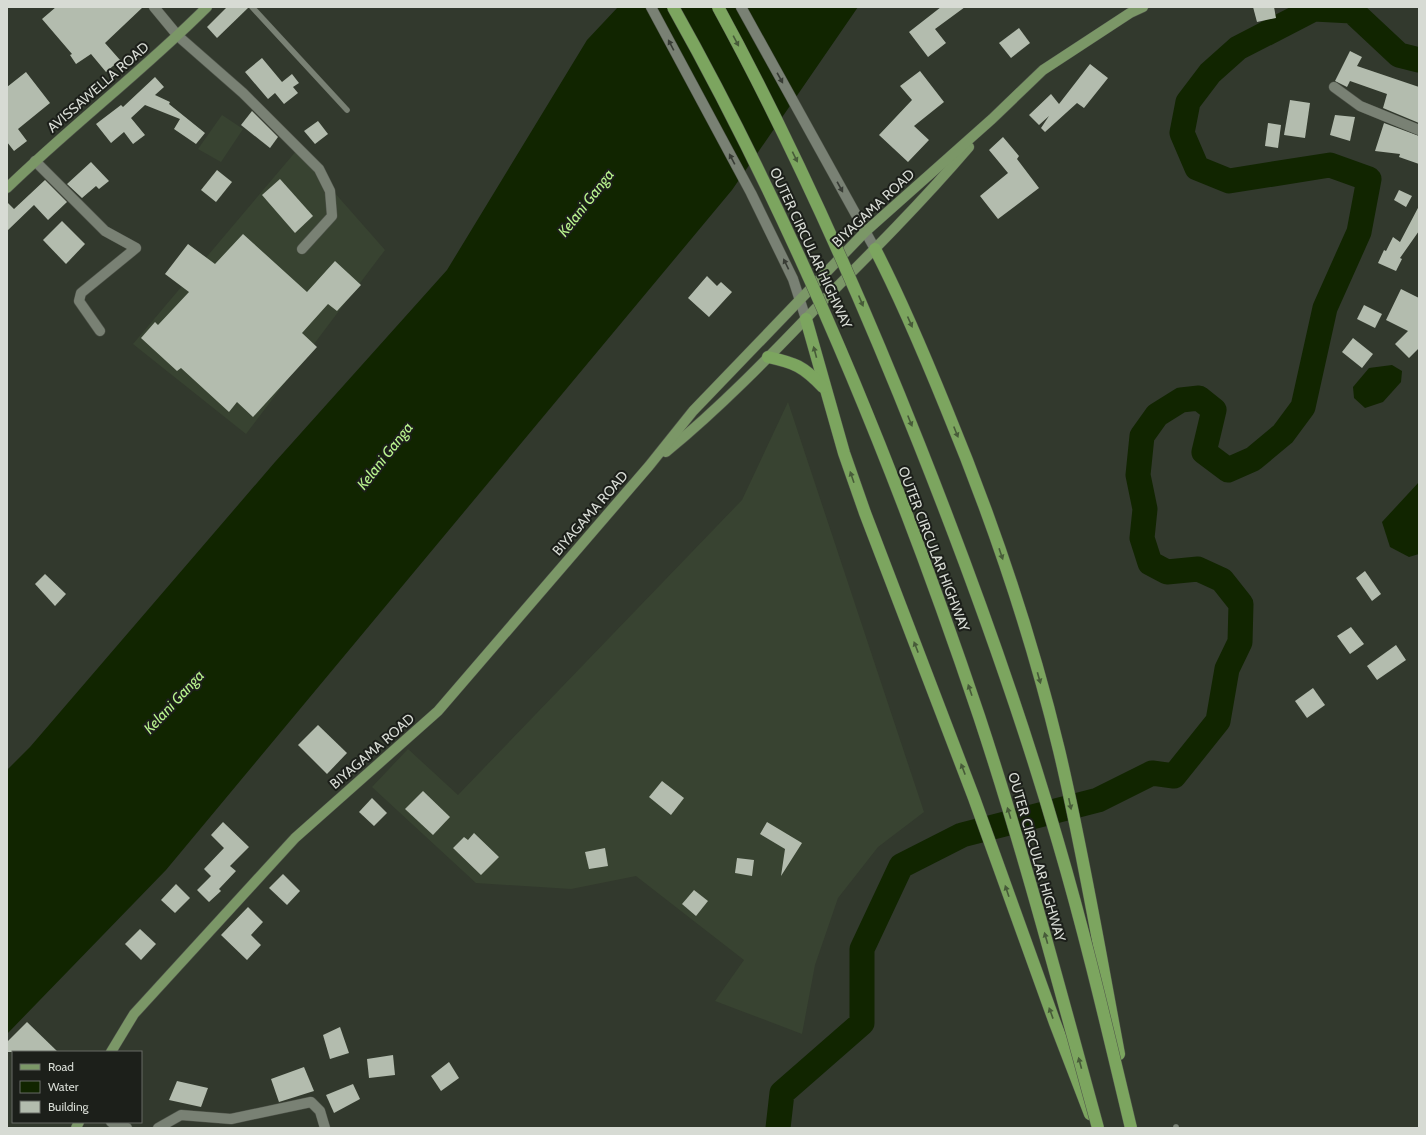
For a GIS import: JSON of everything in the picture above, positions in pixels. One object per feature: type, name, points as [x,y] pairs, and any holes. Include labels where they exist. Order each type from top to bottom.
[{"type":"highway","name":"OUTER CIRCULAR HIGHWAY","points":[[673,7],[704,63],[804,266],[835,337],[926,563],[979,717],[1022,855],[1097,1128]]},
{"type":"highway","name":"OUTER CIRCULAR HIGHWAY","points":[[718,7],[797,161],[836,243],[887,363],[959,546],[1014,699],[1058,842],[1086,943],[1132,1128]]},
{"type":"highway","points":[[875,249],[893,285],[925,357],[969,463],[1002,556],[1027,636],[1059,749],[1092,908],[1132,1128]]},
{"type":"highway","points":[[806,319],[844,453],[865,513],[974,798],[1052,1016],[1097,1128]]},
{"type":"highway","points":[[768,357],[794,362],[812,375],[825,389]]},
{"type":"main road","name":"AVISSAWELLA ROAD","points":[[7,188],[35,161],[178,36],[207,7]]},
{"type":"main road","name":"BIYAGAMA ROAD","points":[[112,1051],[134,1014],[295,838],[438,711],[649,466],[693,411],[865,232],[992,119],[1043,70],[1130,13],[1143,7]]},
{"type":"main road","name":"BIYAGAMA ROAD","points":[[649,466],[704,420],[806,319],[932,190],[992,119]]},
{"type":"street","points":[[154,7],[178,36],[243,93],[319,170],[330,191],[332,216],[302,249]]},
{"type":"street","points":[[650,7],[751,194],[793,279],[806,319]]},
{"type":"street","points":[[741,7],[875,249]]},
{"type":"street","points":[[1334,87],[1360,106],[1419,130]]},
{"type":"street","points":[[35,161],[106,231],[136,248],[81,293],[79,301],[100,331]]},
{"type":"street","points":[[158,1128],[181,1115],[231,1120],[311,1102],[320,1111],[325,1128]]},
{"type":"street","points":[[114,1123],[127,1128]]},
{"type":"lane","points":[[252,7],[347,110]]},
{"type":"shaded area","points":[[222,115],[243,129],[221,162],[198,149]]},
{"type":"shaded area","points":[[297,150],[385,250],[246,434],[133,344]]},
{"type":"shaded area","points":[[788,402],[924,812],[878,847],[838,898],[815,965],[802,1034],[715,1001],[744,960],[636,876],[571,889],[476,883],[372,787],[408,749],[458,795],[742,500]]},
{"type":"water","name":"Kelani Ganga","points":[[618,7],[858,7],[732,190],[166,870],[7,1034],[7,770],[30,747],[275,462],[447,270],[587,40]]},
{"type":"water","points":[[1392,365],[1402,371],[1401,382],[1383,402],[1365,408],[1354,398],[1353,387],[1369,368]]},
{"type":"water","points":[[1419,482],[1419,554],[1409,557],[1390,547],[1382,522]]},
{"type":"building","points":[[56,7],[143,7],[105,43],[120,60],[106,72],[91,54],[76,64],[70,55],[72,54],[42,19]]},
{"type":"building","points":[[227,7],[248,8],[217,38],[207,27]]},
{"type":"building","points":[[941,7],[965,7],[935,29],[946,43],[928,57],[909,32]]},
{"type":"building","points":[[1253,7],[1274,7],[1276,18],[1257,22]]},
{"type":"building","points":[[1019,28],[1030,43],[1011,58],[999,43]]},
{"type":"building","points":[[1350,51],[1362,57],[1357,66],[1419,87],[1419,123],[1383,108],[1387,94],[1350,81],[1347,87],[1335,81]]},
{"type":"building","points":[[262,58],[282,82],[292,74],[299,83],[293,87],[298,93],[284,104],[275,93],[268,99],[245,72]]},
{"type":"building","points":[[1090,64],[1108,78],[1084,108],[1077,103],[1045,132],[1041,128],[1049,116],[1039,125],[1029,115],[1051,94],[1059,104]]},
{"type":"building","points":[[920,71],[944,102],[914,126],[929,140],[908,162],[879,135],[912,100],[900,86]]},
{"type":"building","points":[[26,72],[50,103],[18,129],[27,141],[14,151],[7,142],[7,87]]},
{"type":"building","points":[[155,77],[164,87],[155,95],[170,102],[169,104],[205,133],[196,144],[174,129],[180,119],[145,105],[131,118],[145,135],[133,144],[124,132],[111,143],[96,124],[121,105],[123,107]]},
{"type":"building","points":[[1290,100],[1310,103],[1305,138],[1284,135]]},
{"type":"building","points":[[252,111],[278,137],[270,148],[241,125]]},
{"type":"building","points":[[1335,115],[1355,117],[1350,141],[1330,135]]},
{"type":"building","points":[[318,121],[328,134],[315,144],[304,131]]},
{"type":"building","points":[[1268,123],[1281,125],[1278,148],[1265,146]]},
{"type":"building","points":[[1384,123],[1419,136],[1419,164],[1399,157],[1400,154],[1375,151]]},
{"type":"building","points":[[1003,137],[1019,156],[1017,159],[1039,188],[998,219],[980,196],[1008,173],[989,150]]},
{"type":"building","points":[[91,162],[109,181],[99,189],[96,186],[82,198],[67,184]]},
{"type":"building","points":[[217,170],[232,182],[216,202],[201,190]]},
{"type":"building","points":[[280,179],[313,216],[295,233],[262,195]]},
{"type":"building","points":[[45,180],[67,202],[48,220],[34,205],[7,231],[7,202],[14,209]]},
{"type":"building","points":[[1399,190],[1412,196],[1406,207],[1394,200]]},
{"type":"building","points":[[1419,206],[1419,231],[1400,258],[1402,259],[1396,271],[1378,263],[1384,250],[1386,251],[1393,237],[1400,242]]},
{"type":"building","points":[[62,221],[85,244],[66,264],[43,240]]},
{"type":"building","points":[[243,234],[307,292],[335,261],[361,285],[337,311],[328,304],[302,333],[317,347],[253,417],[237,402],[229,412],[181,368],[177,371],[141,338],[155,322],[158,325],[189,292],[165,274],[188,244],[215,264]]},
{"type":"building","points":[[707,276],[717,286],[721,282],[732,292],[709,317],[688,298]]},
{"type":"building","points":[[1401,289],[1419,298],[1419,348],[1409,358],[1395,344],[1408,331],[1386,320]]},
{"type":"building","points":[[1364,305],[1382,314],[1375,328],[1357,319]]},
{"type":"building","points":[[1353,338],[1373,354],[1362,368],[1342,352]]},
{"type":"building","points":[[1365,571],[1381,594],[1372,601],[1356,578]]},
{"type":"building","points":[[45,574],[66,594],[55,606],[35,584]]},
{"type":"building","points":[[1351,627],[1364,644],[1350,654],[1337,636]]},
{"type":"building","points":[[1396,645],[1406,660],[1377,680],[1367,666]]},
{"type":"building","points":[[1313,688],[1325,705],[1307,718],[1295,701]]},
{"type":"building","points":[[318,725],[347,753],[327,774],[298,745]]},
{"type":"building","points":[[662,781],[684,798],[671,815],[649,797]]},
{"type":"building","points":[[423,791],[450,817],[433,835],[405,809]]},
{"type":"building","points":[[372,798],[387,813],[374,826],[359,812]]},
{"type":"building","points":[[223,822],[249,847],[230,866],[236,871],[219,889],[221,891],[209,902],[197,890],[211,876],[204,869],[224,848],[211,835]]},
{"type":"building","points":[[767,822],[802,843],[781,876],[785,849],[760,834]]},
{"type":"building","points":[[474,833],[499,857],[481,875],[453,848],[464,837],[468,840]]},
{"type":"building","points":[[605,848],[608,866],[589,869],[585,852]]},
{"type":"building","points":[[737,858],[754,860],[752,876],[735,873]]},
{"type":"building","points":[[283,874],[300,891],[287,905],[269,888]]},
{"type":"building","points":[[176,884],[190,898],[175,913],[161,900]]},
{"type":"building","points":[[694,890],[708,901],[696,916],[682,904]]},
{"type":"building","points":[[248,907],[263,922],[251,935],[261,945],[247,960],[221,935]]},
{"type":"building","points":[[140,929],[156,944],[141,960],[125,944]]},
{"type":"building","points":[[27,1022],[57,1051],[7,1052],[7,1042]]},
{"type":"building","points":[[340,1027],[349,1053],[330,1059],[323,1035]]},
{"type":"building","points":[[393,1055],[395,1075],[369,1078],[367,1059]]},
{"type":"building","points":[[449,1062],[459,1078],[441,1091],[431,1076]]},
{"type":"building","points":[[304,1067],[314,1091],[279,1102],[271,1079]]},
{"type":"building","points":[[177,1081],[208,1088],[201,1107],[169,1100]]},
{"type":"building","points":[[353,1084],[360,1099],[334,1113],[326,1095]]},
{"type":"waterway","points":[[778,1128],[782,1093],[862,1023],[862,949],[901,866],[962,835],[1098,800],[1152,773],[1174,776],[1218,721],[1227,669],[1240,642],[1241,604],[1222,580],[1198,569],[1167,572],[1150,563],[1142,538],[1145,509],[1138,475],[1142,436],[1157,415],[1181,400],[1199,398],[1214,410],[1204,452],[1228,470],[1253,459],[1283,434],[1303,407],[1325,308],[1359,232],[1369,179],[1330,165],[1229,181],[1197,168],[1182,133],[1188,102],[1210,73],[1238,48],[1314,9],[1352,11],[1399,55],[1419,60]]}]
